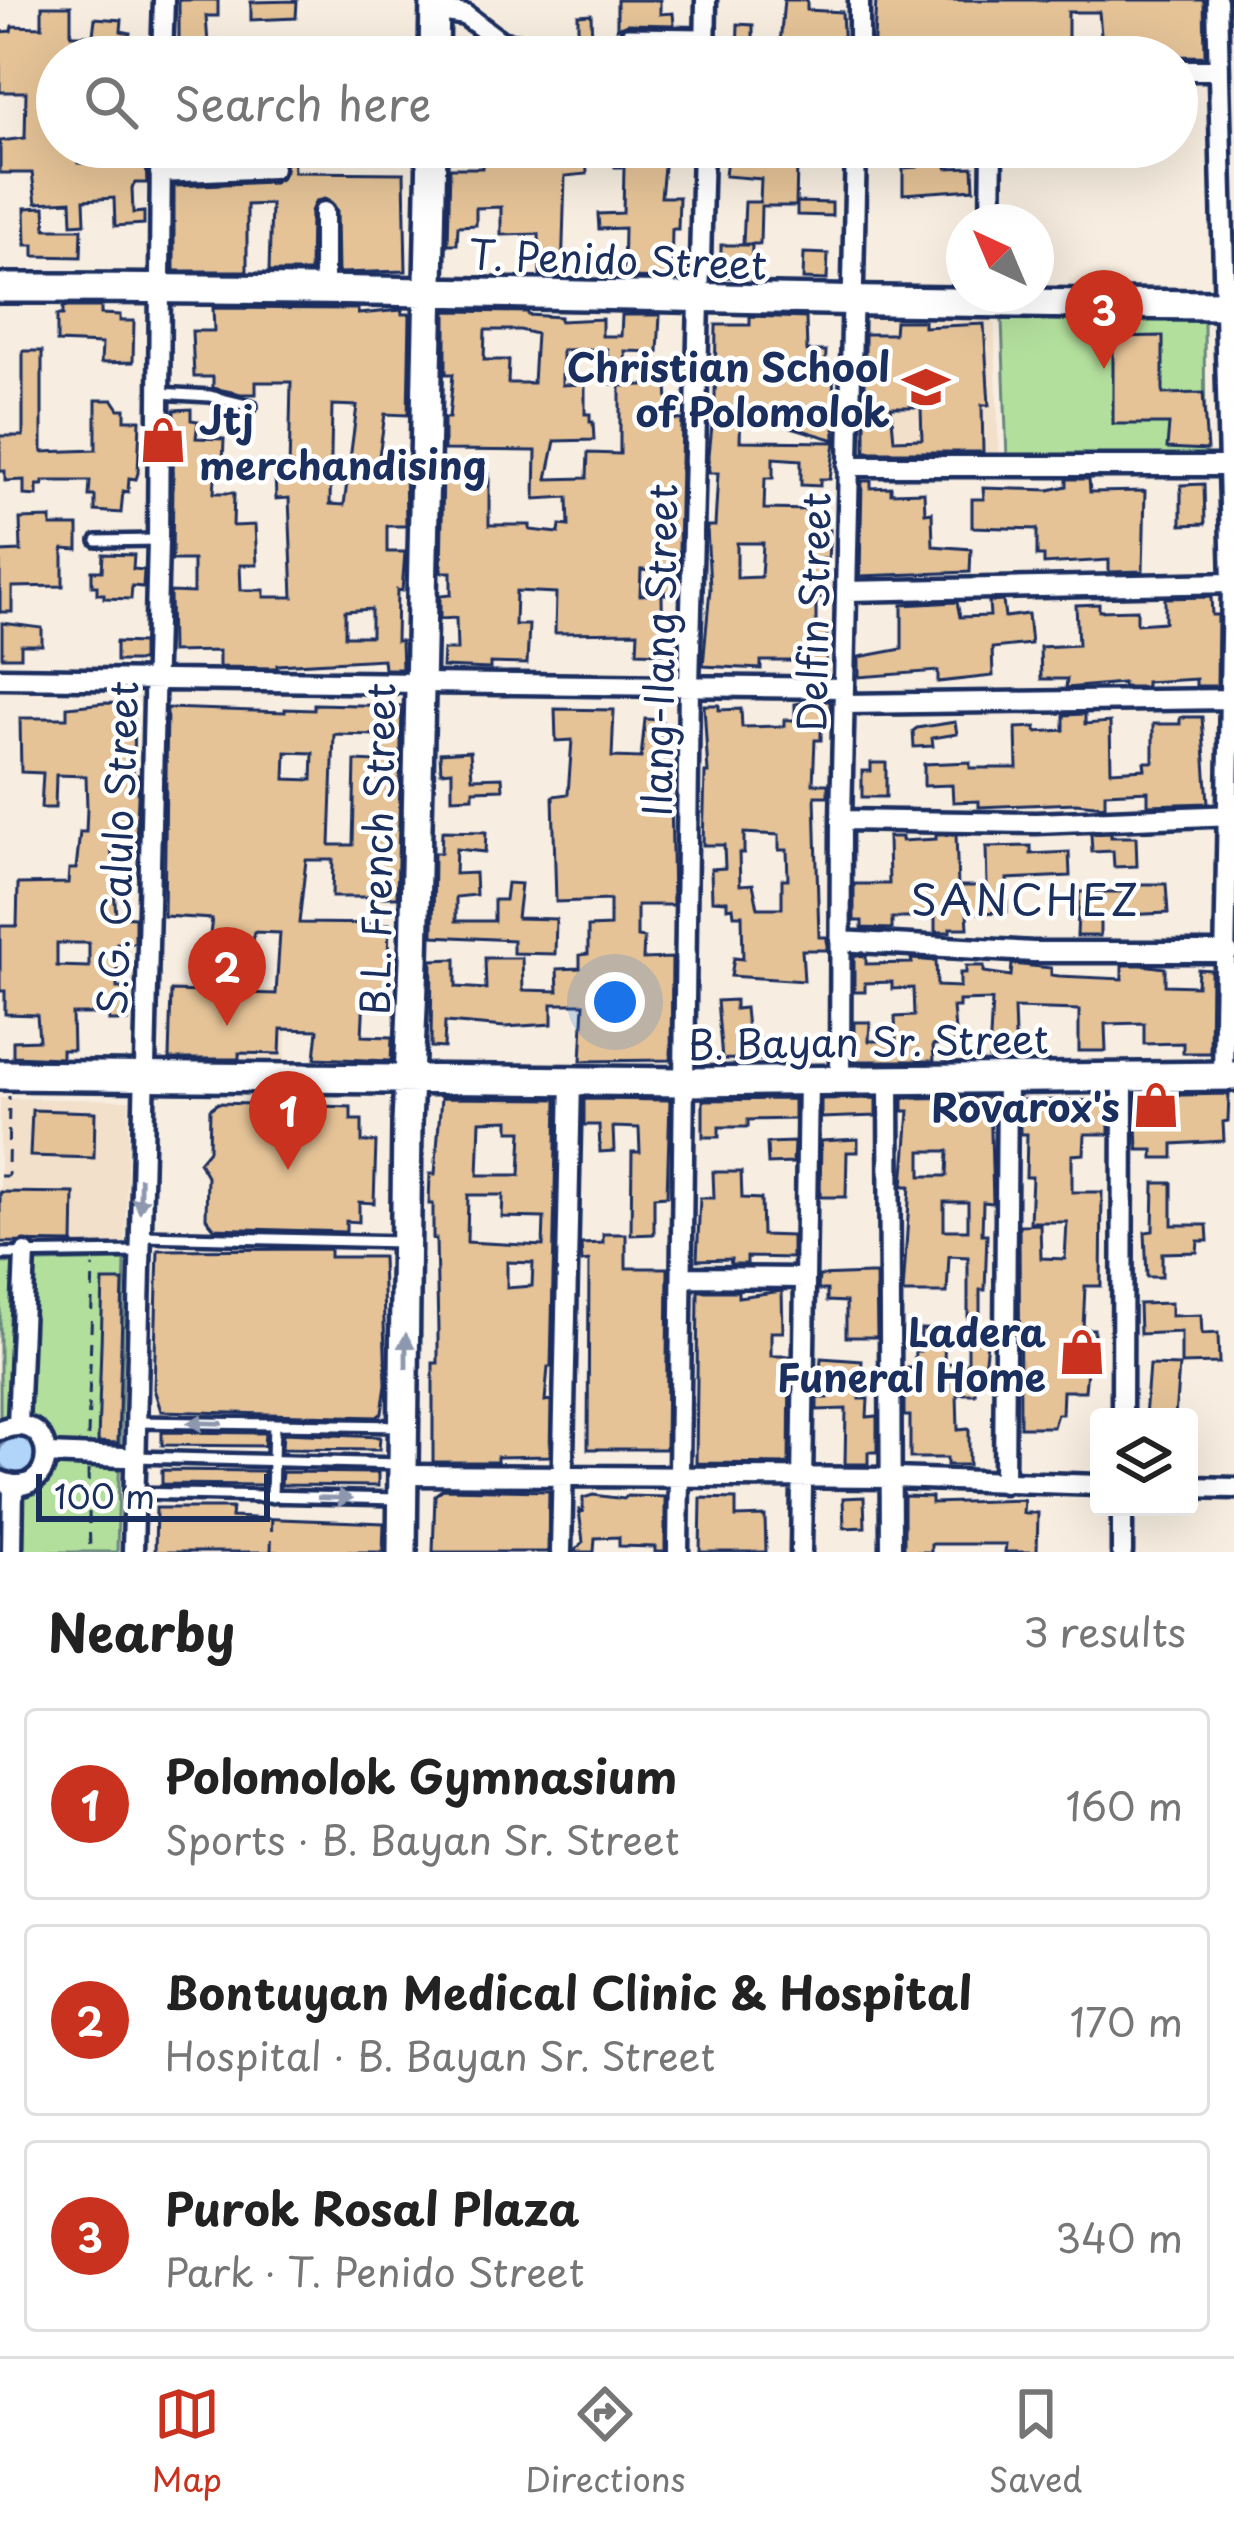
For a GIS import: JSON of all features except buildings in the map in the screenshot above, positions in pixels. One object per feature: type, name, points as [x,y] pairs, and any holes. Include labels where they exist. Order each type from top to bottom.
[{"type":"street","points":[[163,36],[164,0]]},
{"type":"street","points":[[706,0],[706,34]]},
{"type":"street","points":[[859,36],[860,0]]},
{"type":"street","points":[[1217,0],[1230,305],[1229,1076]]},
{"type":"street","points":[[434,36],[435,5],[465,15],[492,36]]},
{"type":"street","points":[[1198,70],[1218,70]]},
{"type":"street","name":"S.G. Calulo Street","points":[[133,1552],[129,1457],[136,1422],[155,681],[160,168]]},
{"type":"street","points":[[160,173],[273,168]]},
{"type":"street","name":"B.L. French Street","points":[[402,1552],[432,168]]},
{"type":"street","name":"Ilang-Ilang Street","points":[[678,1552],[689,686],[703,168]]},
{"type":"street","name":"Delfin Street","points":[[840,1079],[855,168]]},
{"type":"street","points":[[992,168],[992,204]]},
{"type":"street","points":[[324,212],[324,290]]},
{"type":"street","name":"T. Penido Street","points":[[0,287],[429,291],[700,301],[946,300]]},
{"type":"street","name":"T. Penido Street","points":[[1054,301],[1230,305]]},
{"type":"street","points":[[848,466],[1228,466]]},
{"type":"street","points":[[846,591],[1232,584]]},
{"type":"street","points":[[0,678],[689,686],[844,696],[1229,700]]},
{"type":"street","points":[[841,820],[1036,823],[1232,815]]},
{"type":"street","points":[[840,941],[1033,952],[1228,952]]},
{"type":"street","name":"B. Bayan Sr. Street","points":[[5,1085],[142,1078],[684,1082],[1229,1076]]},
{"type":"street","points":[[1004,1483],[1006,1077]]},
{"type":"street","points":[[1122,1408],[1123,1077]]},
{"type":"street","points":[[889,1079],[891,1552]]},
{"type":"street","points":[[562,1552],[571,1080]]},
{"type":"street","points":[[801,1552],[808,1080]]},
{"type":"street","points":[[12,1552],[7,1483],[25,1485],[41,1473],[47,1454],[37,1433],[9,1428],[25,1253]]},
{"type":"street","points":[[682,1277],[805,1277]]},
{"type":"street","points":[[47,1454],[129,1457]]},
{"type":"street","points":[[405,1479],[893,1478],[1090,1485]]},
{"type":"street","points":[[1198,1487],[1234,1488]]},
{"type":"street","points":[[1122,1516],[1122,1552]]},
{"type":"lane","points":[[627,33],[706,34]]},
{"type":"lane","points":[[159,393],[210,396],[251,406]]},
{"type":"lane","points":[[97,541],[158,540]]},
{"type":"lane","points":[[0,1254],[93,1252],[139,1244],[407,1242]]},
{"type":"lane","points":[[136,1422],[406,1426]]},
{"type":"lane","points":[[272,1497],[274,1424]]},
{"type":"lane","points":[[129,1457],[273,1462],[405,1479]]},
{"type":"lane","points":[[134,1493],[272,1497],[405,1479]]},
{"type":"path","points":[[0,1176],[8,1176],[5,1085]]},
{"type":"path","points":[[0,1107],[9,1107]]},
{"type":"path","points":[[89,1552],[93,1252]]},
{"type":"path","points":[[271,1552],[272,1497]]},
{"type":"shaded area","name":"Christian School of Polomolok","points":[[994,313],[999,461],[855,463],[856,314]]},
{"type":"shaded area","points":[[169,987],[287,989],[285,1066],[167,1064]]},
{"type":"shaded area","points":[[0,1098],[129,1100],[125,1260],[0,1263]]},
{"type":"green space","points":[[1002,319],[1204,320],[1205,456],[1007,460]]},
{"type":"green space","points":[[125,1260],[117,1552],[0,1552],[0,1263]]},
{"type":"water","points":[[17,1437],[30,1442],[35,1455],[30,1468],[17,1473],[4,1468],[-1,1455],[4,1442]]},
{"type":"place","name":"Purok Rosal Plaza","points":[[1104,369]]},
{"type":"place","name":"Christian School of Polomolok","points":[[926,387]]},
{"type":"place","name":"Jtj merchandising","points":[[163,440]]},
{"type":"place","name":"Bontuyan Medical Clinic & Hospital","points":[[227,1026]]},
{"type":"place","name":"Rovarox's","points":[[1156,1105]]},
{"type":"place","name":"Polomolok Gymnasium","points":[[288,1170]]},
{"type":"place","name":"Ladera Funeral Home","points":[[1082,1352]]},
{"type":"district","name":"SANCHEZ","points":[[1026,898]]}]
